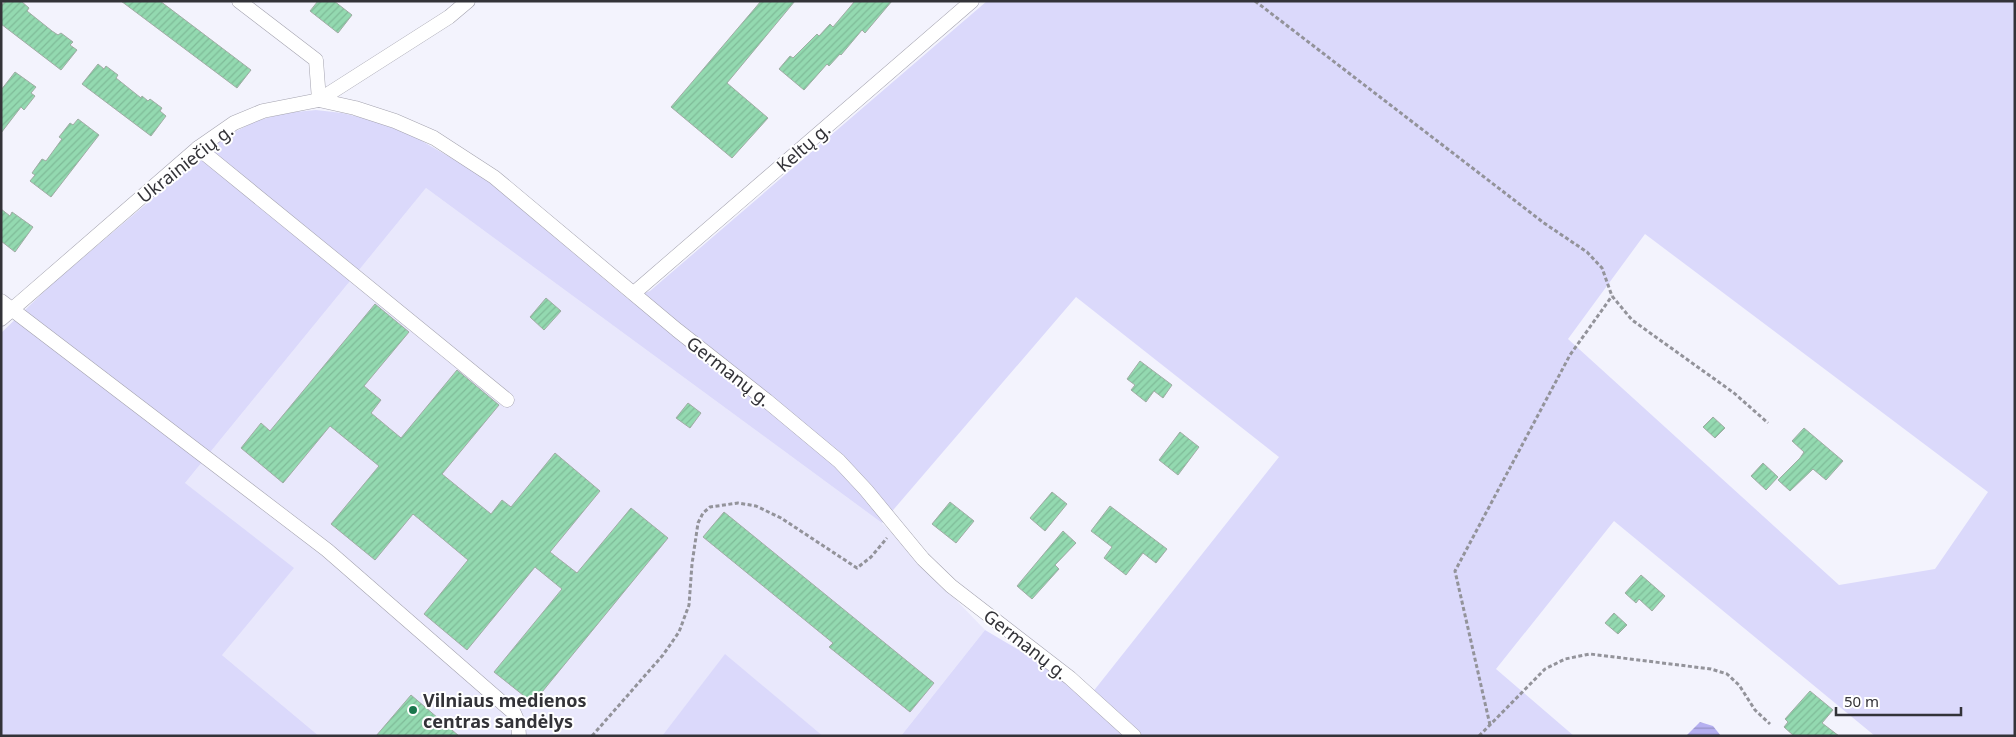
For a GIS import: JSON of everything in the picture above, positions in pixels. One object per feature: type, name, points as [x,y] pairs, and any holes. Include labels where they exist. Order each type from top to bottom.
[{"type":"street","points":[[239,1],[316,60],[318,100]]},
{"type":"street","name":"Ukrainiečių g.","points":[[1,319],[7,305],[198,148],[234,123],[263,112],[318,100],[449,17],[468,1]]},
{"type":"street","name":"Keltų g.","points":[[634,293],[972,1]]},
{"type":"street","name":"Germanų g.","points":[[318,100],[355,108],[395,121],[434,138],[464,156],[526,202],[839,461],[866,490],[923,559],[951,586],[1050,662],[1134,736]]},
{"type":"street","points":[[198,148],[507,400]]},
{"type":"street","points":[[7,305],[327,550],[514,713],[518,722],[519,736]]},
{"type":"path","points":[[1255,1],[1544,223],[1588,252],[1602,268],[1612,296],[1632,320],[1734,393],[1768,423]]},
{"type":"path","points":[[1490,725],[1454,571],[1570,354],[1612,296]]},
{"type":"path","points":[[592,736],[663,655],[679,632],[690,605],[692,564],[698,523],[703,513],[710,507],[738,503],[756,506],[781,518],[857,568],[871,557],[896,528]]},
{"type":"path","points":[[1479,736],[1545,669],[1565,659],[1590,654],[1711,669],[1727,674],[1739,685],[1755,710],[1770,724]]},
{"type":"shaded area","points":[[987,1],[2015,1],[2015,736],[1875,736],[1614,521],[1496,669],[1574,736],[901,736],[985,630],[1092,693],[1279,457],[1076,297],[882,523],[426,188],[185,483],[294,568],[222,655],[319,736],[1,736],[1,333],[52,284],[225,137],[256,121],[285,113],[316,110],[342,113],[373,120],[415,137],[481,175],[628,299],[650,291]],"holes":[[[1645,234],[1988,492],[1935,569],[1839,585],[1568,339]]]},
{"type":"shaded area","points":[[426,188],[882,523],[985,630],[901,736],[823,736],[725,655],[662,736],[319,736],[222,655],[185,483]]},
{"type":"shaded area","points":[[725,654],[823,736],[662,736]]},
{"type":"shaded area","points":[[1700,722],[1713,726],[1721,736],[1686,736]]},
{"type":"building","points":[[5,1],[21,1],[29,8],[27,11],[52,31],[58,35],[61,33],[73,42],[70,45],[77,50],[61,70],[1,24],[1,6]]},
{"type":"building","points":[[121,1],[160,1],[251,70],[237,88]]},
{"type":"building","points":[[318,1],[334,1],[352,15],[338,33],[310,11]]},
{"type":"building","points":[[761,1],[795,1],[727,83],[768,118],[732,158],[671,107]]},
{"type":"building","points":[[855,1],[892,1],[865,33],[862,30],[841,55],[829,66],[827,64],[804,90],[779,69],[790,56],[793,58],[817,34],[819,36],[830,24],[833,27]]},
{"type":"building","points":[[98,64],[104,69],[106,66],[118,75],[116,78],[141,98],[142,96],[148,101],[150,99],[162,108],[160,111],[166,116],[151,136],[82,84]]},
{"type":"building","points":[[15,72],[36,87],[31,93],[35,96],[24,110],[21,107],[1,133],[1,90]]},
{"type":"building","points":[[78,119],[99,135],[51,197],[30,181],[35,175],[32,173],[42,159],[46,161],[62,139],[59,137],[70,123],[73,125]]},
{"type":"building","points":[[1,209],[10,216],[12,212],[33,227],[15,252],[1,241]]},
{"type":"building","points":[[546,298],[561,311],[544,330],[530,317]]},
{"type":"building","points":[[375,304],[409,332],[364,386],[381,400],[371,413],[401,438],[457,370],[499,405],[442,474],[491,514],[502,500],[511,507],[555,453],[600,491],[550,552],[577,573],[631,508],[668,538],[533,703],[494,672],[562,589],[535,567],[467,650],[424,614],[468,560],[413,514],[375,560],[331,524],[379,466],[330,426],[283,483],[241,448],[261,423],[270,431]]},
{"type":"building","points":[[1140,361],[1172,385],[1163,398],[1154,391],[1146,402],[1131,390],[1135,385],[1127,379]]},
{"type":"building","points":[[688,403],[701,413],[690,428],[676,418]]},
{"type":"building","points":[[1713,417],[1725,428],[1715,438],[1703,427]]},
{"type":"building","points":[[1804,428],[1843,461],[1826,480],[1813,469],[1790,491],[1778,480],[1804,452],[1792,441]]},
{"type":"building","points":[[1180,432],[1199,447],[1178,475],[1159,460]]},
{"type":"building","points":[[1763,463],[1778,477],[1766,490],[1751,476]]},
{"type":"building","points":[[1052,492],[1067,504],[1045,531],[1030,518]]},
{"type":"building","points":[[950,502],[974,521],[956,543],[932,524]]},
{"type":"building","points":[[1110,506],[1167,549],[1156,563],[1143,553],[1126,575],[1104,558],[1112,547],[1091,531]]},
{"type":"building","points":[[724,512],[934,683],[910,712],[829,647],[833,643],[703,537]]},
{"type":"building","points":[[1063,531],[1076,543],[1055,565],[1059,569],[1032,599],[1017,586]]},
{"type":"building","points":[[1641,575],[1665,596],[1652,611],[1639,599],[1636,603],[1625,593]]},
{"type":"building","points":[[1614,613],[1627,625],[1618,634],[1605,623]]},
{"type":"building","points":[[1810,691],[1833,710],[1822,723],[1839,736],[1794,736],[1784,727],[1788,722],[1785,719]]},
{"type":"building","name":"Vilniaus medienos centras sandėlys","points":[[411,695],[459,736],[376,736]]},
{"type":"place","name":"Vilniaus medienos centras sandėlys","points":[[413,710]]}]
